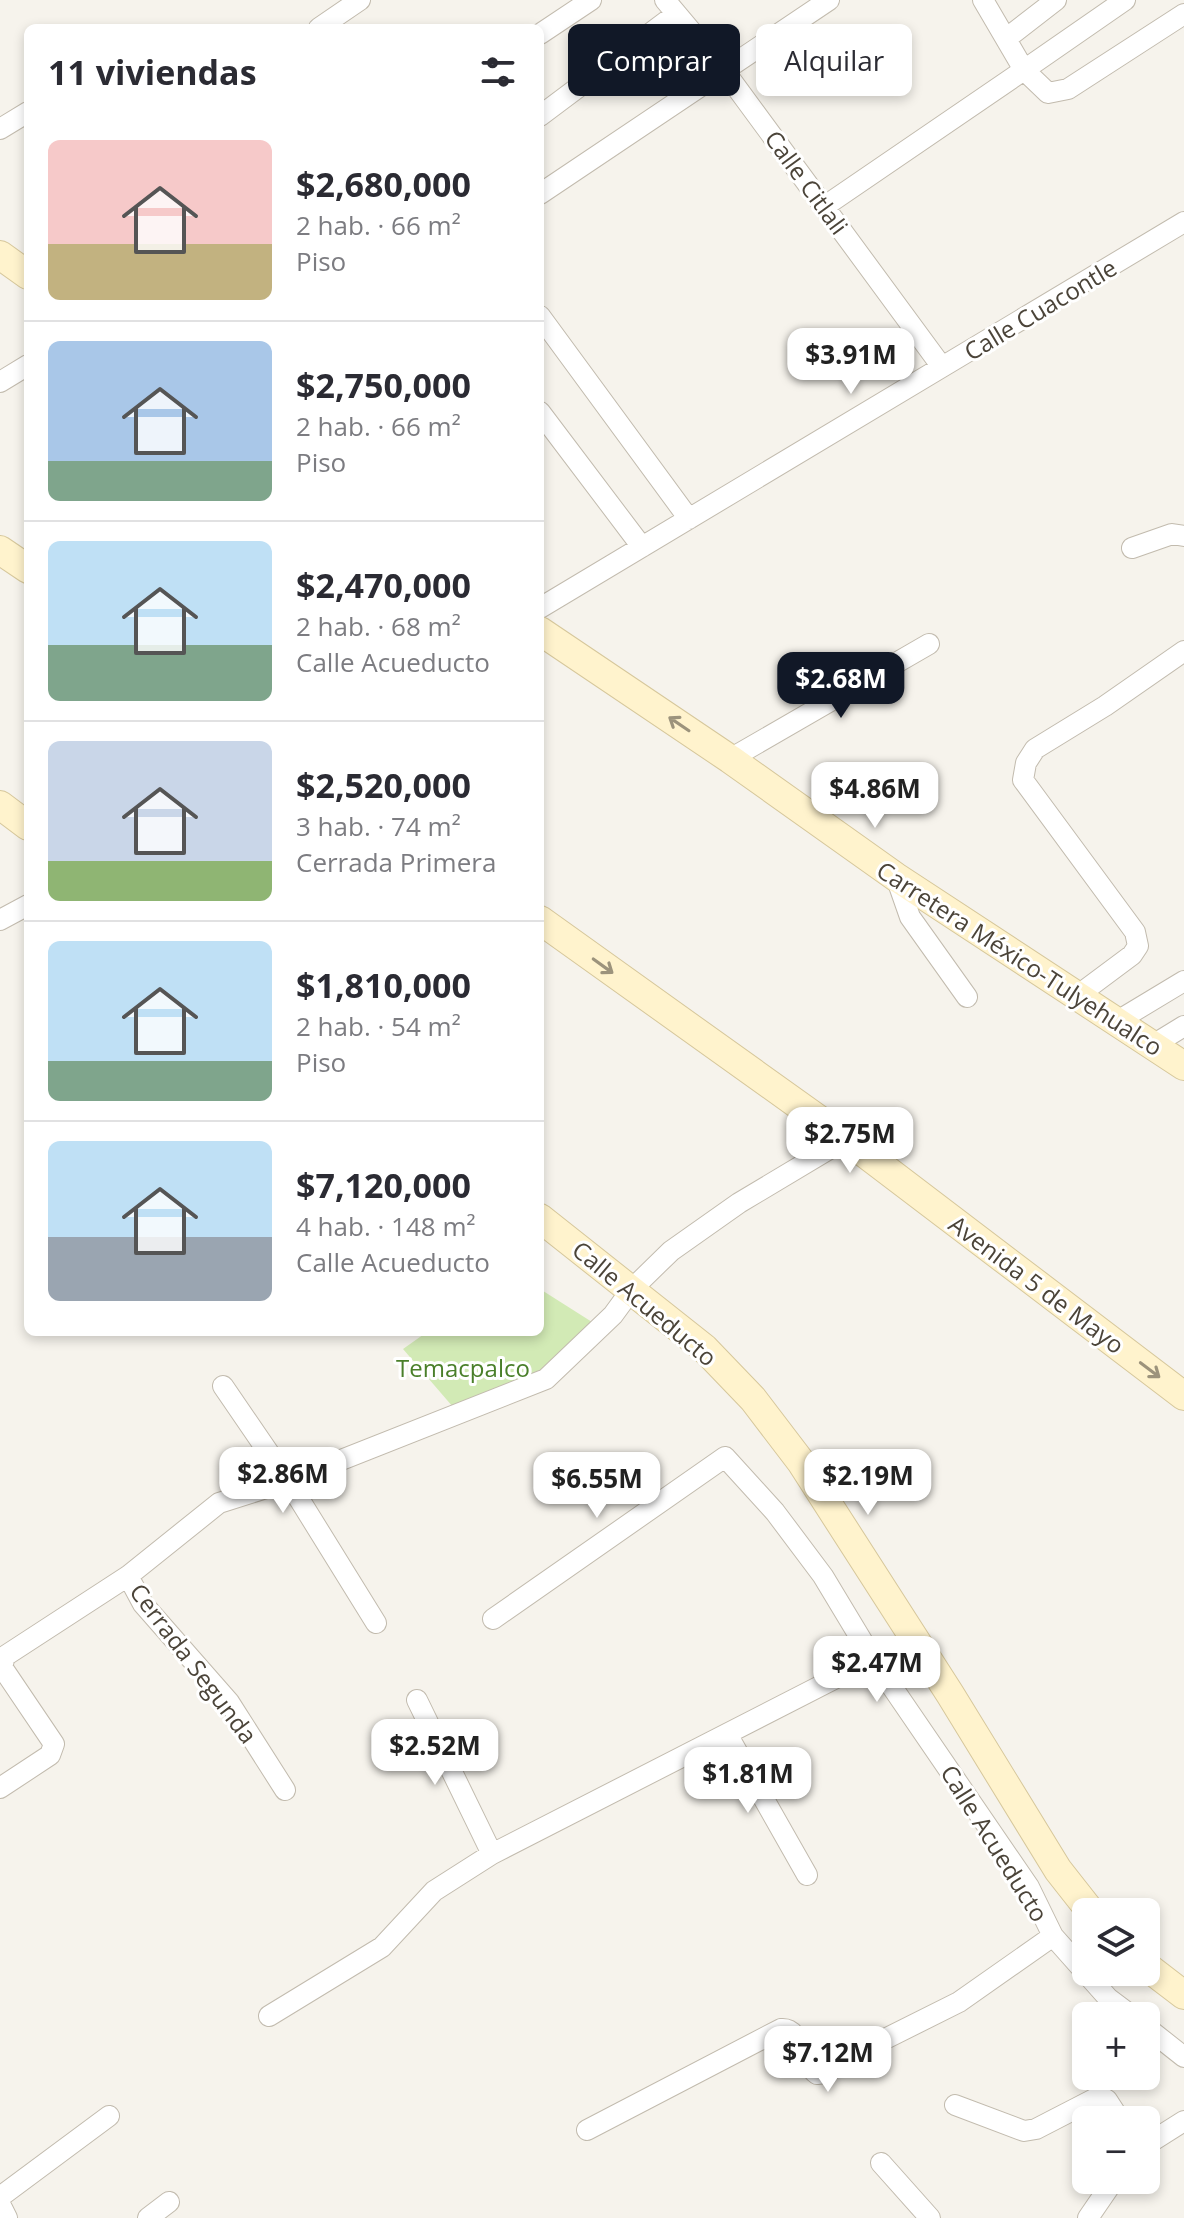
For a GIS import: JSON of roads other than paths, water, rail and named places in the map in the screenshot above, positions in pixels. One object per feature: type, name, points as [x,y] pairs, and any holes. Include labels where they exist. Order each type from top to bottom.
[{"type":"main road","points":[[0,255],[24,272]]},
{"type":"main road","points":[[0,550],[24,566]]},
{"type":"main road","name":"Carretera México-Tulyehualco","points":[[544,634],[730,759],[896,877],[1184,1066]]},
{"type":"main road","points":[[0,805],[24,823]]},
{"type":"main road","name":"Avenida 5 de Mayo","points":[[544,923],[846,1139],[1184,1396]]},
{"type":"main road","name":"Calle Acueducto","points":[[544,1221],[704,1348],[753,1399],[801,1462],[950,1694],[1058,1870],[1080,1898]]},
{"type":"main road","points":[[1160,1977],[1184,1995]]},
{"type":"street","points":[[325,24],[360,0]]},
{"type":"street","points":[[544,31],[591,0]]},
{"type":"street","points":[[740,58],[829,0]]},
{"type":"street","points":[[983,0],[1024,70],[1048,93],[1068,89],[1184,14]]},
{"type":"street","points":[[1007,38],[1056,0]]},
{"type":"street","points":[[825,206],[1125,0]]},
{"type":"street","points":[[544,113],[671,7]]},
{"type":"street","name":"Calle Citlali","points":[[671,7],[685,24]]},
{"type":"street","name":"Calle Citlali","points":[[740,92],[942,367]]},
{"type":"street","points":[[544,191],[683,96]]},
{"type":"street","points":[[0,129],[24,114]]},
{"type":"street","name":"Calle Cuacontle","points":[[544,606],[1184,222]]},
{"type":"street","points":[[544,321],[689,519]]},
{"type":"street","points":[[0,382],[24,367]]},
{"type":"street","points":[[544,417],[642,547]]},
{"type":"street","points":[[1132,548],[1172,534],[1184,536]]},
{"type":"street","points":[[730,759],[929,644]]},
{"type":"street","points":[[1077,996],[1132,955],[1138,946],[1135,932],[1023,780],[1026,763],[1035,749],[1105,706],[1184,651]]},
{"type":"street","points":[[896,877],[910,917],[967,997]]},
{"type":"street","points":[[0,920],[24,907]]},
{"type":"street","points":[[1116,1022],[1184,981]]},
{"type":"street","points":[[1153,1045],[1184,1026]]},
{"type":"street","points":[[0,1788],[50,1755],[54,1744],[2,1667],[5,1656],[128,1576],[219,1503],[288,1481],[546,1379],[613,1315],[632,1289],[671,1251],[739,1203],[846,1139]]},
{"type":"street","points":[[223,1386],[288,1481],[376,1623]]},
{"type":"street","name":"Calle Acueducto","points":[[493,1619],[725,1457],[775,1512],[823,1576],[873,1659],[1012,1860],[1053,1936],[959,2002],[825,2073],[817,2074],[807,2067],[794,2032],[781,2029],[587,2130]]},
{"type":"street","name":"Cerrada Segunda","points":[[128,1576],[143,1604],[229,1702],[285,1790]]},
{"type":"street","points":[[269,2016],[382,1947],[434,1891],[492,1854],[873,1659]]},
{"type":"street","points":[[417,1700],[492,1854]]},
{"type":"street","points":[[727,1734],[807,1875]]},
{"type":"street","points":[[1053,1936],[1113,2002]]},
{"type":"street","points":[[1160,2038],[1184,2057]]},
{"type":"street","points":[[1081,2106],[1100,2096],[1111,2106]]},
{"type":"street","points":[[955,2105],[1024,2131],[1036,2129],[1072,2110]]},
{"type":"street","points":[[0,2197],[109,2116]]},
{"type":"street","points":[[1160,2136],[1184,2121]]},
{"type":"street","points":[[881,2163],[930,2218]]},
{"type":"street","points":[[1088,2218],[1104,2194]]},
{"type":"street","points":[[148,2218],[169,2202]]},
{"type":"street","points":[[0,2204],[7,2218]]},
{"type":"park label","name":"Temacpalco","points":[[463,1367]]}]
